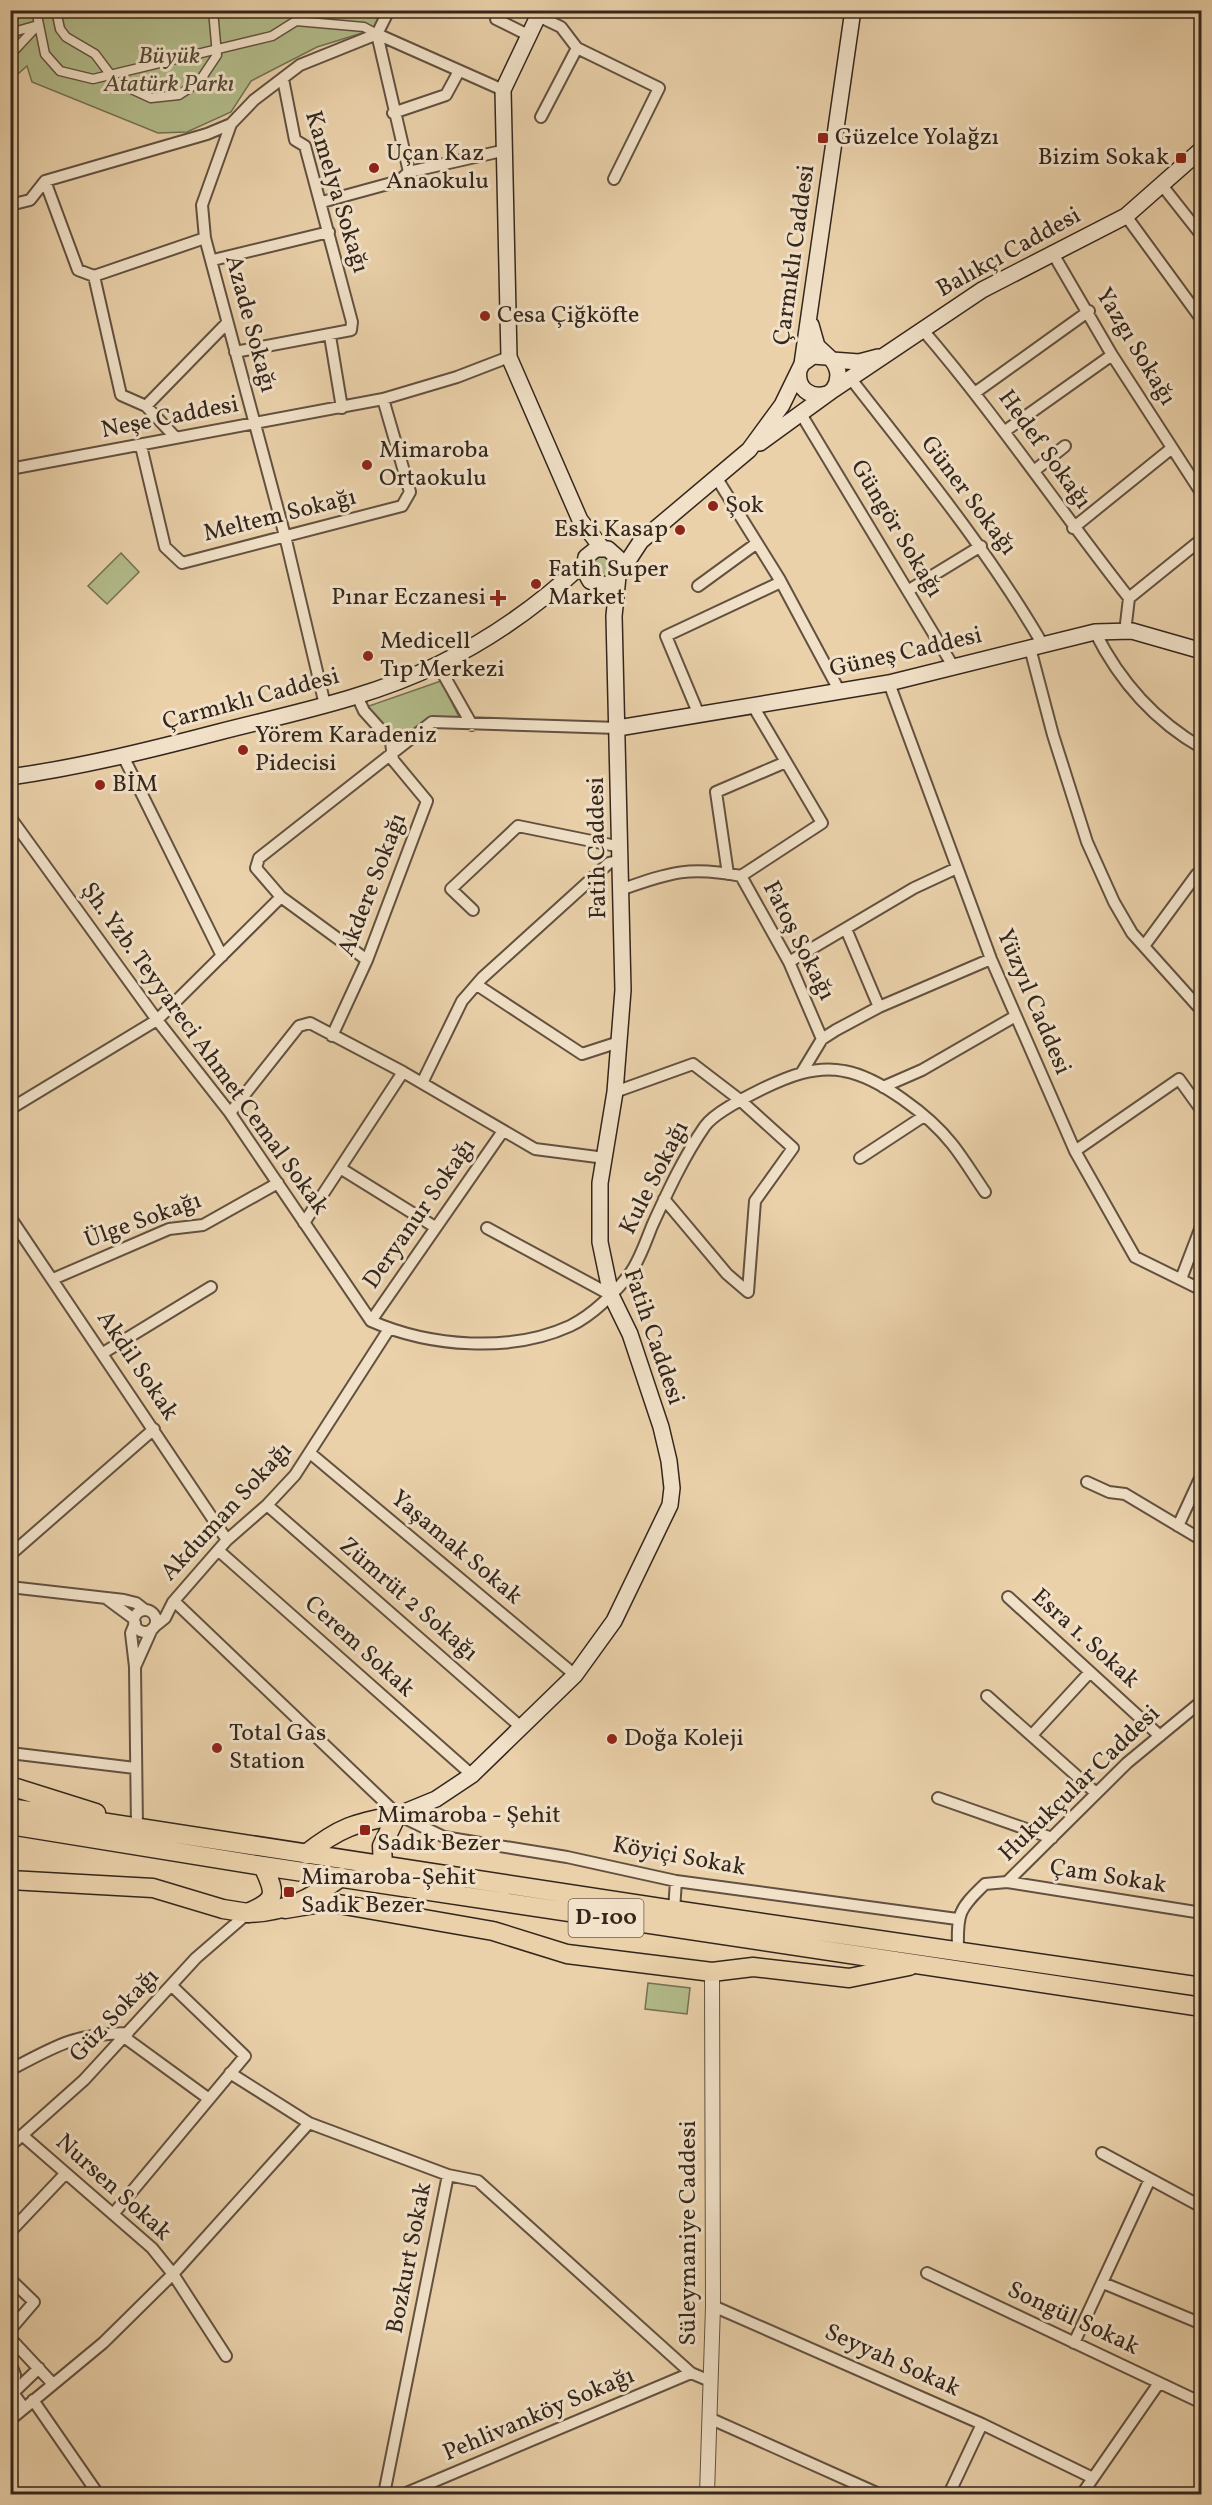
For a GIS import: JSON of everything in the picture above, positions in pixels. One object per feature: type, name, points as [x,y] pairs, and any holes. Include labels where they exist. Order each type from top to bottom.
[{"type":"main road","name":"Çarmıklı Caddesi","points":[[641,541],[750,450],[782,405],[800,367],[810,320],[853,10]]},
{"type":"main road","points":[[539,13],[503,90],[509,357],[580,520],[586,576],[593,582],[614,616]]},
{"type":"main road","name":"Balıkçı Caddesi","points":[[750,450],[921,329],[982,290],[1052,252],[1126,216],[1202,149]]},
{"type":"main road","points":[[810,320],[818,346],[829,359],[838,372],[837,385],[830,392],[814,396],[802,389],[798,376],[800,367],[813,356],[829,359],[859,362],[887,355]]},
{"type":"main road","points":[[580,520],[605,549],[618,558],[619,573]]},
{"type":"main road","points":[[552,593],[590,552],[641,541]]},
{"type":"main road","points":[[552,593],[593,582],[608,584],[619,573],[641,541]]},
{"type":"main road","name":"Fatih Caddesi","points":[[398,1815],[435,1799],[472,1775],[576,1675],[614,1621],[670,1504],[672,1488],[661,1427],[630,1334],[611,1295],[600,1242],[598,1210],[615,1092],[623,990],[623,889],[614,616],[619,573]]},
{"type":"main road","name":"Çarmıklı Caddesi","points":[[10,777],[123,756],[357,696],[438,665],[492,636],[552,593]]},
{"type":"main road","name":"Güneş Caddesi","points":[[618,728],[889,683],[1095,632],[1125,632],[1202,651]]},
{"type":"main road","points":[[10,1786],[34,1792],[137,1828]]},
{"type":"main road","name":"D-100","points":[[10,1808],[674,1910],[958,1949],[1202,1987]]},
{"type":"main road","points":[[306,1854],[331,1834],[356,1823],[398,1815]]},
{"type":"main road","points":[[383,1865],[382,1846],[398,1815]]},
{"type":"main road","name":"D-100","points":[[10,1825],[340,1878],[1202,2007]]},
{"type":"main road","points":[[248,1913],[266,1905],[270,1898],[272,1887],[263,1866]]},
{"type":"main road","points":[[285,1909],[321,1891],[340,1878]]},
{"type":"main road","points":[[10,1880],[153,1888],[223,1909],[248,1913],[327,1902],[493,1931],[567,1954],[712,1972],[753,1967],[849,1978],[924,1964]]},
{"type":"street","points":[[36,10],[45,54],[60,71],[93,79],[272,36],[296,21],[364,27],[503,90]]},
{"type":"street","points":[[56,10],[60,29],[66,37],[95,54],[111,75],[127,88],[151,98],[174,97],[199,82],[218,55],[213,10]]},
{"type":"street","points":[[296,21],[300,10]]},
{"type":"street","points":[[389,10],[377,34],[393,113],[409,172]]},
{"type":"street","points":[[496,10],[496,19],[528,35]]},
{"type":"street","points":[[539,13],[561,27],[577,48],[659,88],[614,179]]},
{"type":"street","points":[[10,33],[38,25]]},
{"type":"street","points":[[10,55],[38,25]]},
{"type":"street","name":"Azade Sokağı","points":[[326,705],[285,536],[227,323],[213,260],[205,238],[202,205],[231,124],[254,100],[300,65],[377,34]]},
{"type":"street","points":[[541,117],[577,48]]},
{"type":"street","points":[[393,113],[446,95],[459,71]]},
{"type":"street","name":"Kamelya Sokağı","points":[[283,78],[295,140],[305,146],[322,202],[352,322],[351,330],[330,336]]},
{"type":"street","points":[[10,205],[30,200],[45,181],[207,134],[231,124]]},
{"type":"street","points":[[322,202],[399,181],[409,172],[506,150]]},
{"type":"street","points":[[45,181],[78,270],[94,276],[205,238]]},
{"type":"street","points":[[1161,184],[1202,236]]},
{"type":"street","points":[[1126,216],[1202,320]]},
{"type":"street","points":[[213,260],[329,232]]},
{"type":"street","name":"Yazgı Sokağı","points":[[1052,252],[1089,311],[1112,355],[1202,494]]},
{"type":"street","points":[[94,276],[121,395],[146,406],[176,438]]},
{"type":"street","points":[[976,392],[1089,311]]},
{"type":"street","points":[[146,406],[227,323]]},
{"type":"street","name":"Hedef Sokağı","points":[[921,329],[976,392],[1073,528],[1129,598]]},
{"type":"street","points":[[235,352],[330,336],[342,408]]},
{"type":"street","points":[[1005,431],[1112,355]]},
{"type":"street","name":"Neşe Caddesi","points":[[10,469],[383,399],[457,377],[509,357]]},
{"type":"street","name":"Güner Sokağı","points":[[851,379],[981,546],[1011,589],[1037,646],[1053,735],[1088,842],[1120,914],[1144,946],[1202,1011]]},
{"type":"street","name":"Meltem Sokağı","points":[[141,446],[165,547],[182,563],[402,507],[410,492],[383,399]]},
{"type":"street","name":"Güngör Sokağı","points":[[801,414],[953,666]]},
{"type":"street","points":[[1034,471],[1065,446]]},
{"type":"street","points":[[1073,528],[1172,448]]},
{"type":"street","points":[[716,477],[781,582],[840,692]]},
{"type":"street","points":[[698,586],[757,543]]},
{"type":"street","points":[[909,590],[981,546]]},
{"type":"street","points":[[1125,632],[1129,598],[1199,546]]},
{"type":"street","points":[[699,715],[666,636],[781,582]]},
{"type":"street","points":[[1095,632],[1107,656],[1131,690],[1176,733],[1202,748]]},
{"type":"street","points":[[438,665],[472,725]]},
{"type":"street","name":"Yüzyıl Caddesi","points":[[889,683],[1014,1017],[1075,1151],[1135,1257],[1202,1290]]},
{"type":"street","name":"Akdere Sokağı","points":[[332,1036],[367,960],[427,801],[393,760],[391,741],[364,711],[357,696]]},
{"type":"street","points":[[741,876],[822,823],[753,706]]},
{"type":"street","points":[[367,960],[281,897],[256,868],[259,858],[432,722],[618,728]]},
{"type":"street","points":[[123,756],[222,956]]},
{"type":"street","points":[[728,873],[716,792],[786,762]]},
{"type":"street","name":"Şh. Yzb. Teyyareci Ahmet Cemal Sokak","points":[[10,817],[157,1020],[230,1113],[371,1321]]},
{"type":"street","points":[[473,910],[452,889],[518,826],[621,853]]},
{"type":"street","points":[[422,1083],[462,1001],[621,853]]},
{"type":"street","points":[[789,962],[914,888],[957,868]]},
{"type":"street","name":"Fatoş Sokağı","points":[[623,889],[665,874],[706,869],[741,876],[789,962],[822,1039]]},
{"type":"street","points":[[1144,946],[1200,873]]},
{"type":"street","points":[[10,1109],[157,1020],[281,897]]},
{"type":"street","points":[[846,929],[879,1007]]},
{"type":"street","points":[[802,1072],[822,1039],[879,1007],[991,959]]},
{"type":"street","points":[[477,985],[582,1054],[619,1042]]},
{"type":"street","points":[[883,1087],[922,1070],[1014,1017]]},
{"type":"street","points":[[230,1113],[298,1026],[310,1023],[403,1072],[535,1149],[605,1158]]},
{"type":"street","points":[[615,1092],[693,1064],[740,1100],[793,1148],[755,1201],[748,1292],[727,1274],[664,1199]]},
{"type":"street","name":"Kule Sokağı","points":[[389,1329],[465,1343],[520,1340],[572,1325],[611,1295],[632,1270],[664,1199],[706,1124],[740,1100],[802,1072],[844,1071],[883,1087],[924,1116],[951,1143],[985,1192]]},
{"type":"street","points":[[304,1223],[403,1072]]},
{"type":"street","points":[[1075,1151],[1179,1079],[1202,1111]]},
{"type":"street","points":[[860,1158],[924,1116]]},
{"type":"street","name":"Deryanur Sokağı","points":[[371,1321],[503,1131]]},
{"type":"street","points":[[340,1168],[435,1227]]},
{"type":"street","name":"Ülge Sokağı","points":[[53,1279],[169,1229],[203,1225],[278,1183]]},
{"type":"street","name":"Akdil Sokak","points":[[10,1217],[227,1540]]},
{"type":"street","points":[[1181,1279],[1202,1224]]},
{"type":"street","points":[[487,1228],[611,1295]]},
{"type":"street","points":[[103,1353],[211,1287]]},
{"type":"street","points":[[371,1321],[389,1329]]},
{"type":"street","name":"Akduman Sokağı","points":[[135,1667],[153,1627],[165,1618],[173,1602],[227,1540],[267,1505],[295,1475],[389,1329]]},
{"type":"street","points":[[10,1555],[154,1429]]},
{"type":"street","name":"Yaşamak Sokak","points":[[310,1453],[576,1675]]},
{"type":"street","points":[[1178,1526],[1202,1473]]},
{"type":"street","points":[[1087,1482],[1109,1492],[1125,1494],[1202,1540]]},
{"type":"street","name":"Zümrüt 2 Sokağı","points":[[267,1505],[522,1728]]},
{"type":"street","name":"Cerem Sokak","points":[[219,1551],[472,1775]]},
{"type":"street","points":[[10,1587],[107,1599],[136,1603],[154,1615],[153,1627],[142,1631],[134,1621],[107,1599]]},
{"type":"street","name":"Esra 1. Sokak","points":[[1008,1597],[1160,1736]]},
{"type":"street","name":"Akduman Sokağı","points":[[146,1610],[173,1602]]},
{"type":"street","name":"Köyiçi Sokak","points":[[173,1602],[398,1815],[444,1837],[567,1857],[676,1881],[957,1919]]},
{"type":"street","points":[[137,1828],[135,1667],[131,1633],[138,1613],[146,1610]]},
{"type":"street","points":[[1032,1736],[1090,1672]]},
{"type":"street","points":[[987,1696],[1096,1792]]},
{"type":"street","name":"Hukukçular Caddesi","points":[[957,1919],[968,1901],[985,1884],[1007,1882],[1096,1792],[1202,1701]]},
{"type":"street","points":[[10,1753],[135,1768]]},
{"type":"street","points":[[938,1798],[1052,1838]]},
{"type":"street","points":[[674,1910],[676,1881]]},
{"type":"street","name":"Çam Sokak","points":[[1007,1882],[1202,1913]]},
{"type":"street","name":"Güz Sokağı","points":[[10,2145],[84,2080],[196,1958],[248,1913]]},
{"type":"street","points":[[957,1919],[958,1949]]},
{"type":"street","name":"Süleymaniye Caddesi","points":[[707,2494],[713,2306],[712,1972]]},
{"type":"street","points":[[114,2213],[245,2056],[172,1986]]},
{"type":"street","points":[[10,2070],[69,2041],[91,2034],[126,2035],[209,2099]]},
{"type":"street","name":"Bozkurt Sokak","points":[[230,2073],[309,2123],[448,2175],[384,2494]]},
{"type":"street","points":[[10,2420],[103,2343],[173,2274],[309,2123]]},
{"type":"street","name":"Nursen Sokak","points":[[22,2135],[152,2248],[173,2274],[226,2356]]},
{"type":"street","points":[[1102,2153],[1202,2207]]},
{"type":"street","points":[[10,2232],[65,2174]]},
{"type":"street","points":[[448,2175],[478,2181],[691,2373],[710,2381]]},
{"type":"street","points":[[1074,2343],[1150,2179]]},
{"type":"street","name":"Songül Sokak","points":[[927,2272],[1202,2403]]},
{"type":"street","points":[[10,2279],[34,2302],[10,2330]]},
{"type":"street","points":[[1103,2283],[1202,2324]]},
{"type":"street","name":"Seyyah Sokak","points":[[713,2306],[982,2424],[949,2494]]},
{"type":"street","points":[[10,2338],[53,2384]]},
{"type":"street","points":[[10,2362],[15,2375],[13,2393]]},
{"type":"street","points":[[13,2393],[39,2368]]},
{"type":"street","name":"Pehlivanköy Sokağı","points":[[404,2494],[691,2373]]},
{"type":"street","points":[[1082,2494],[1160,2383]]},
{"type":"street","points":[[13,2393],[29,2404],[98,2494]]},
{"type":"street","points":[[709,2418],[879,2494]]},
{"type":"street","points":[[982,2424],[1093,2478]]},
{"type":"green space","name":"Büyük Atatürk Parkı","points":[[11,11],[385,11],[375,29],[317,47],[251,81],[231,112],[187,132],[158,133],[32,82],[27,66],[11,80]]},
{"type":"green space","points":[[121,553],[139,572],[107,604],[88,586]]},
{"type":"green space","points":[[601,556],[611,563],[612,567],[605,577],[601,578],[591,571],[590,567],[597,557]]},
{"type":"green space","points":[[441,681],[460,719],[431,718],[398,739],[366,707]]},
{"type":"green space","points":[[648,1983],[690,1988],[687,2014],[645,2009]]},
{"type":"place","name":"Güzelce Yolağzı","points":[[823,138]]},
{"type":"place","name":"Bizim Sokak","points":[[1181,158]]},
{"type":"place","name":"Uçan Kaz Anaokulu","points":[[374,168]]},
{"type":"place","name":"Cesa Çiğköfte","points":[[485,316]]},
{"type":"place","name":"Mimaroba Ortaokulu","points":[[367,465]]},
{"type":"place","name":"Şok","points":[[713,506]]},
{"type":"place","name":"Eski Kasap","points":[[680,530]]},
{"type":"place","name":"Fatih Super Market","points":[[536,584]]},
{"type":"place","name":"Pınar Eczanesi","points":[[498,598]]},
{"type":"place","name":"Medicell Tıp Merkezi","points":[[368,656]]},
{"type":"place","name":"Yörem Karadeniz Pidecisi","points":[[243,750]]},
{"type":"place","name":"BİM","points":[[100,785]]},
{"type":"place","name":"Doğa Koleji","points":[[612,1739]]},
{"type":"place","name":"Total Gas Station","points":[[217,1748]]},
{"type":"place","name":"Mimaroba - Şehit Sadık Bezer","points":[[365,1830]]},
{"type":"place","name":"Mimaroba-Şehit Sadık Bezer","points":[[289,1892]]}]
